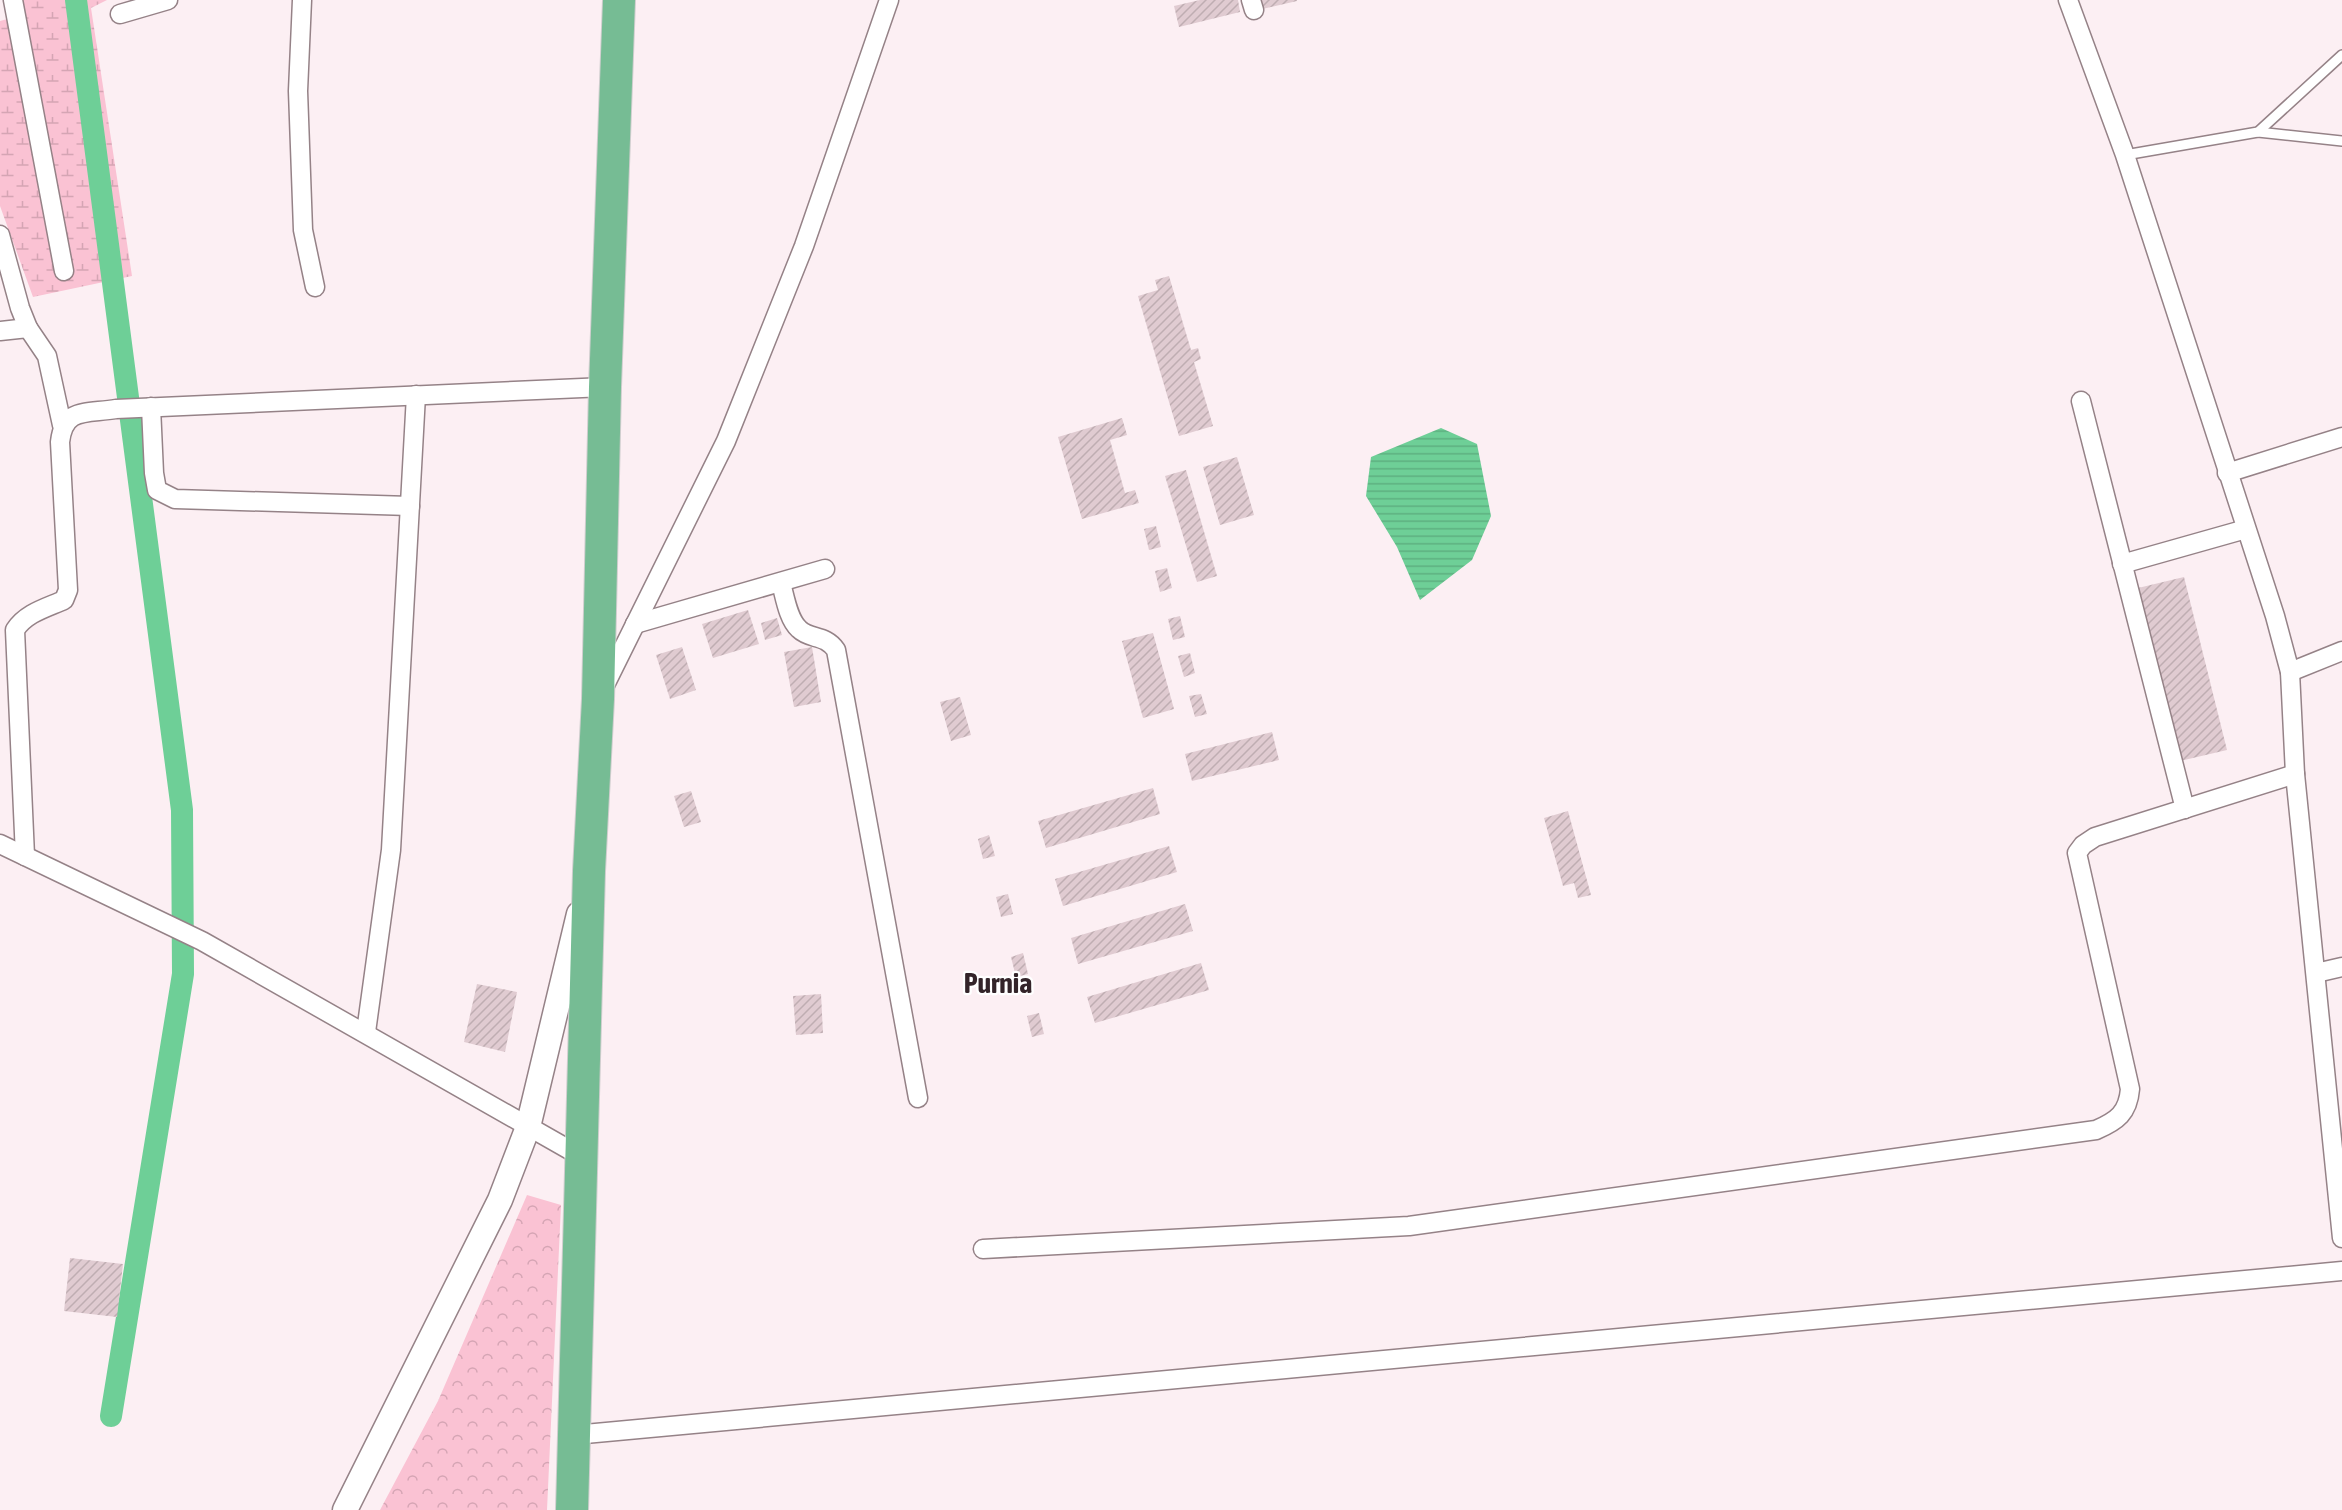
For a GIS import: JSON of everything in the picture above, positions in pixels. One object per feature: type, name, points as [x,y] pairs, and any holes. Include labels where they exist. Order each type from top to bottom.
[{"type":"highway","points":[[572,1510],[589,871],[598,699],[605,387],[620,0]]},
{"type":"street","points":[[13,0],[64,271]]},
{"type":"street","points":[[120,14],[168,0]]},
{"type":"street","points":[[302,0],[298,91],[303,230],[315,287]]},
{"type":"street","points":[[598,699],[726,441],[804,246],[889,0]]},
{"type":"street","points":[[2068,0],[2125,155],[2275,616],[2290,672],[2295,774],[2342,1238]]},
{"type":"street","points":[[0,235],[28,328],[46,356],[62,425],[60,442],[68,590],[64,600],[33,613],[20,622],[15,630],[25,856]]},
{"type":"street","points":[[0,331],[28,328]]},
{"type":"street","points":[[62,425],[70,416],[116,409],[605,387]]},
{"type":"street","points":[[366,1032],[391,850],[416,395]]},
{"type":"street","points":[[2081,401],[2185,809]]},
{"type":"street","points":[[145,408],[154,473],[158,490],[165,496],[176,499],[410,506]]},
{"type":"street","points":[[2227,473],[2342,436]]},
{"type":"street","points":[[2122,564],[2246,529]]},
{"type":"street","points":[[635,624],[825,569]]},
{"type":"street","points":[[781,583],[793,622],[800,630],[824,638],[836,650],[918,1098]]},
{"type":"street","points":[[2290,672],[2342,651]]},
{"type":"street","points":[[983,1249],[1409,1226],[2096,1130],[2116,1121],[2129,1104],[2130,1089],[2077,854],[2083,845],[2095,837],[2295,774]]},
{"type":"street","points":[[0,844],[202,941],[366,1032],[582,1157]]},
{"type":"street","points":[[345,1510],[500,1200],[528,1127],[589,871]]},
{"type":"street","points":[[2316,973],[2342,967]]},
{"type":"street","points":[[574,1436],[2342,1271]]},
{"type":"lane","points":[[2258,132],[2342,55]]},
{"type":"lane","points":[[2125,155],[2258,132],[2342,141]]},
{"type":"green space","points":[[6,0],[107,0],[91,8],[132,276],[33,297],[0,206],[0,21],[11,18]]},
{"type":"green space","points":[[527,1195],[561,1205],[547,1510],[380,1510],[438,1401]]},
{"type":"shaded area","points":[[1441,428],[1477,444],[1491,516],[1472,560],[1420,600],[1397,547],[1366,496],[1371,457]]},
{"type":"building","points":[[1200,0],[1238,0],[1240,12],[1179,27],[1174,6]]},
{"type":"building","points":[[1256,0],[1297,0],[1297,1],[1258,10]]},
{"type":"building","points":[[1169,276],[1191,350],[1198,348],[1201,359],[1194,362],[1213,426],[1179,436],[1138,296],[1158,290],[1155,280]]},
{"type":"building","points":[[1122,418],[1127,435],[1110,440],[1125,493],[1135,490],[1139,503],[1082,519],[1058,437]]},
{"type":"building","points":[[1237,457],[1254,515],[1220,525],[1203,467]]},
{"type":"building","points":[[1186,470],[1217,576],[1197,582],[1165,476]]},
{"type":"building","points":[[1156,526],[1161,547],[1149,550],[1144,529]]},
{"type":"building","points":[[1167,568],[1172,588],[1160,592],[1155,571]]},
{"type":"building","points":[[2184,577],[2227,750],[2180,761],[2138,588]]},
{"type":"building","points":[[748,610],[759,644],[713,658],[702,624]]},
{"type":"building","points":[[1180,616],[1185,637],[1173,640],[1168,619]]},
{"type":"building","points":[[777,618],[782,635],[765,640],[761,623]]},
{"type":"building","points":[[1153,633],[1174,709],[1143,718],[1122,641]]},
{"type":"building","points":[[682,647],[696,690],[670,699],[656,655]]},
{"type":"building","points":[[812,647],[821,702],[794,707],[784,652]]},
{"type":"building","points":[[1190,653],[1195,673],[1184,677],[1178,656]]},
{"type":"building","points":[[1201,694],[1207,714],[1195,717],[1189,696]]},
{"type":"building","points":[[960,697],[971,735],[951,741],[940,702]]},
{"type":"building","points":[[1272,732],[1279,760],[1192,781],[1185,754]]},
{"type":"building","points":[[1153,788],[1160,814],[1046,848],[1038,821]]},
{"type":"building","points":[[691,791],[701,822],[684,827],[674,796]]},
{"type":"building","points":[[1568,811],[1591,895],[1578,898],[1574,883],[1563,886],[1544,818]]},
{"type":"building","points":[[989,835],[995,856],[983,859],[978,839]]},
{"type":"building","points":[[1169,846],[1177,872],[1063,906],[1055,879]]},
{"type":"building","points":[[1008,894],[1013,914],[1001,917],[996,897]]},
{"type":"building","points":[[1185,904],[1193,931],[1078,964],[1071,938]]},
{"type":"building","points":[[1023,953],[1028,974],[1016,977],[1011,957]]},
{"type":"building","points":[[1201,963],[1209,990],[1095,1023],[1087,997]]},
{"type":"building","points":[[477,984],[517,992],[505,1052],[464,1042]]},
{"type":"building","points":[[821,994],[823,1033],[796,1035],[793,996]]},
{"type":"building","points":[[1039,1013],[1044,1034],[1032,1037],[1027,1016]]},
{"type":"building","points":[[70,1258],[123,1264],[117,1317],[64,1311]]},
{"type":"waterway","points":[[76,0],[182,810],[183,974],[111,1416]]},
{"type":"district","name":"Purnia","points":[[998,983]]}]
